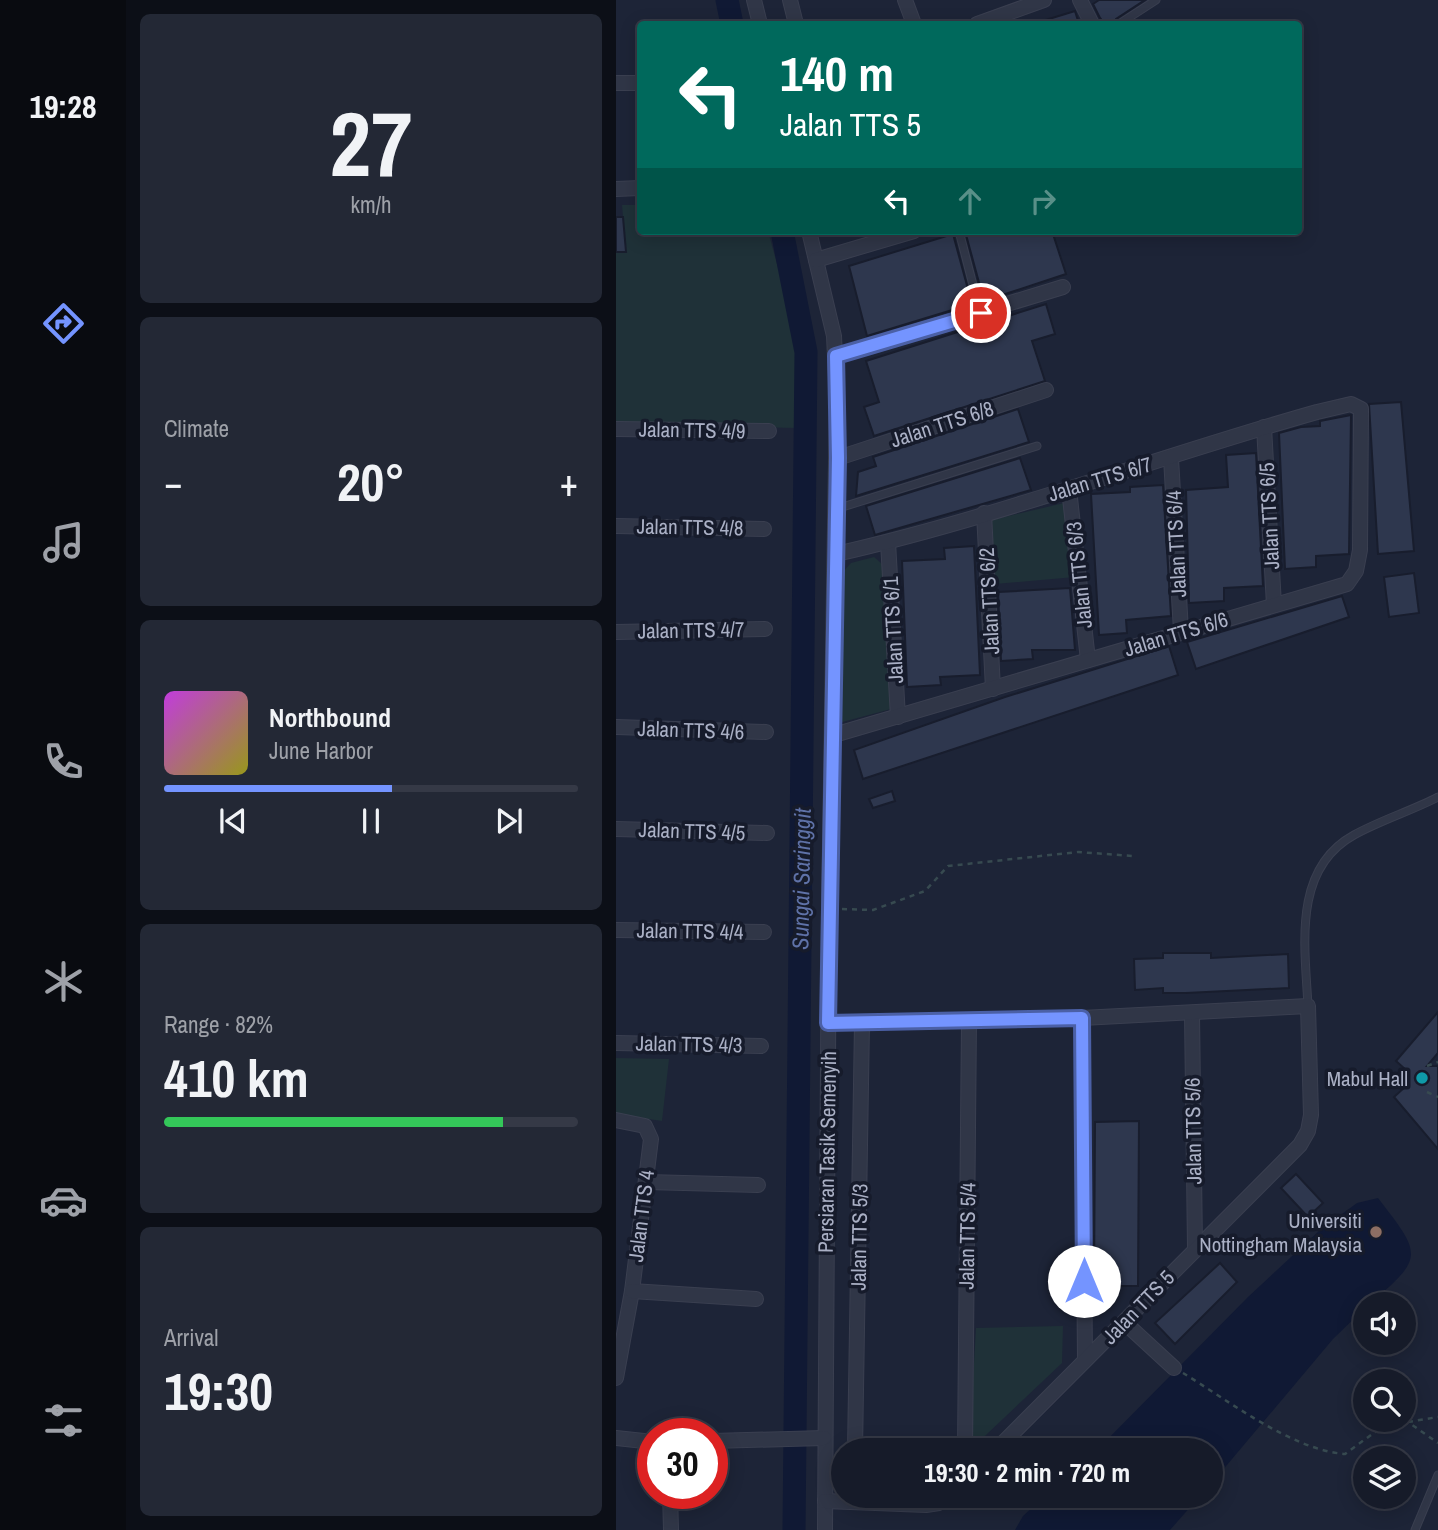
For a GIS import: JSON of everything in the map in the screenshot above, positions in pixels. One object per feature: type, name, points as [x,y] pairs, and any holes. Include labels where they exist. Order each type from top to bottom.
[{"type":"street","points":[[754,0],[759,21]]},
{"type":"street","points":[[790,0],[795,21]]},
{"type":"street","points":[[905,0],[913,21]]},
{"type":"street","points":[[982,21],[1014,6],[1044,0]]},
{"type":"street","points":[[1080,0],[1090,21]]},
{"type":"street","points":[[616,83],[637,83]]},
{"type":"street","points":[[616,189],[637,188]]},
{"type":"street","name":"Persiaran Tasik Semenyih","points":[[810,235],[836,356],[838,458],[829,906],[825,1530]]},
{"type":"street","points":[[816,260],[900,235]]},
{"type":"street","points":[[836,356],[1063,287]]},
{"type":"street","name":"Jalan TTS 6/8","points":[[838,458],[1046,390]]},
{"type":"street","name":"Jalan TTS 6/7","points":[[836,554],[888,542],[1069,489],[1264,427],[1351,404],[1361,409]]},
{"type":"street","name":"Jalan TTS 6/6","points":[[834,735],[1181,631],[1343,587],[1356,572],[1361,540],[1361,409]]},
{"type":"street","name":"Jalan TTS 6/5","points":[[1264,427],[1274,605]]},
{"type":"street","name":"Jalan TTS 4/9","points":[[616,429],[769,431]]},
{"type":"street","name":"Jalan TTS 6/4","points":[[1171,458],[1181,631]]},
{"type":"street","name":"Jalan TTS 6/3","points":[[1069,489],[1088,660]]},
{"type":"street","name":"Jalan TTS 6/2","points":[[984,513],[993,689]]},
{"type":"street","name":"Jalan TTS 4/8","points":[[616,526],[764,529]]},
{"type":"street","name":"Jalan TTS 6/1","points":[[888,542],[898,717]]},
{"type":"street","name":"Jalan TTS 4/7","points":[[616,632],[765,629]]},
{"type":"street","name":"Jalan TTS 4/6","points":[[616,727],[766,732]]},
{"type":"street","name":"Jalan TTS 4/5","points":[[616,829],[768,833]]},
{"type":"street","name":"Jalan TTS 4/4","points":[[616,930],[764,932]]},
{"type":"street","points":[[828,1023],[1082,1018],[1308,1006]]},
{"type":"street","name":"Jalan TTS 5","points":[[1008,1438],[1292,1154],[1308,1131],[1311,1115],[1308,1006]]},
{"type":"street","name":"Jalan TTS 5/6","points":[[1192,1014],[1195,1248]]},
{"type":"street","points":[[1082,1018],[1085,1360]]},
{"type":"street","name":"Jalan TTS 5/4","points":[[965,1438],[970,1020]]},
{"type":"street","name":"Jalan TTS 5/3","points":[[855,1438],[862,1023]]},
{"type":"street","name":"Jalan TTS 4/3","points":[[616,1043],[761,1046]]},
{"type":"street","name":"Jalan TTS 4","points":[[616,1119],[645,1126],[650,1133],[647,1182],[632,1291],[616,1378]]},
{"type":"street","points":[[647,1182],[758,1185]]},
{"type":"street","points":[[632,1291],[756,1299]]},
{"type":"street","points":[[1124,1322],[1174,1368]]},
{"type":"street","points":[[616,1438],[637,1440]]},
{"type":"street","points":[[728,1441],[824,1438]]},
{"type":"street","points":[[825,1502],[831,1501]]},
{"type":"street","points":[[670,1509],[671,1530]]},
{"type":"lane","points":[[1124,21],[1156,0]]},
{"type":"lane","points":[[961,235],[981,313]]},
{"type":"lane","points":[[836,509],[1037,446]]},
{"type":"lane","name":"Jalan TTS 5","points":[[1308,1006],[1306,912],[1313,882],[1321,866],[1339,845],[1354,835],[1438,797]]},
{"type":"lane","points":[[1415,1530],[1438,1475]]},
{"type":"path","points":[[829,906],[851,911],[873,910],[925,891],[948,866],[1078,852],[1133,856]]},
{"type":"path","points":[[1427,1066],[1438,1062]]},
{"type":"path","points":[[1427,1092],[1438,1097]]},
{"type":"path","points":[[1174,1368],[1294,1439],[1333,1453],[1345,1454],[1375,1432]]},
{"type":"path","points":[[1416,1421],[1438,1417]]},
{"type":"path","points":[[1416,1428],[1438,1443]]},
{"type":"shaded area","points":[[622,205],[637,205],[637,235],[769,235],[797,337],[797,428],[616,424],[616,252],[626,252]]},
{"type":"shaded area","points":[[1064,503],[1075,577],[995,584],[992,520]]},
{"type":"shaded area","points":[[874,557],[882,564],[891,709],[835,724],[842,573],[851,563]]},
{"type":"shaded area","points":[[616,1058],[669,1059],[662,1121],[616,1114]]},
{"type":"shaded area","points":[[1063,1326],[1062,1363],[983,1438],[970,1438],[976,1328]]},
{"type":"water","points":[[1378,1198],[1409,1244],[1411,1254],[1408,1265],[1383,1292],[1353,1292],[1353,1320],[1333,1339],[1223,1470],[1223,1438],[1109,1438],[1248,1297],[1319,1231],[1357,1203]]},
{"type":"water","points":[[1032,1508],[1189,1508],[1170,1530],[1015,1530],[1023,1516]]},
{"type":"building","points":[[1099,0],[1145,0],[1115,21],[1102,21],[1093,4]]},
{"type":"building","points":[[1075,11],[1078,21],[1042,21]]},
{"type":"building","points":[[616,217],[623,217],[626,252],[616,252]]},
{"type":"building","points":[[953,235],[972,304],[867,336],[849,266]]},
{"type":"building","points":[[966,235],[1053,235],[1066,274],[984,301]]},
{"type":"building","points":[[1046,304],[1055,334],[1032,341],[1045,381],[874,436],[864,407],[879,402],[866,361]]},
{"type":"building","points":[[1401,402],[1414,551],[1378,554],[1369,404]]},
{"type":"building","points":[[1018,409],[1029,442],[856,496],[858,472],[876,466],[873,457]]},
{"type":"building","points":[[1351,415],[1349,554],[1316,556],[1316,567],[1285,569],[1279,433],[1301,427],[1320,426],[1320,421]]},
{"type":"building","points":[[1256,453],[1263,586],[1224,588],[1224,601],[1189,603],[1186,490],[1228,487],[1226,455]]},
{"type":"building","points":[[1020,458],[1031,490],[875,535],[866,506]]},
{"type":"building","points":[[1163,485],[1171,616],[1126,620],[1127,633],[1099,635],[1091,494],[1130,492],[1130,487]]},
{"type":"building","points":[[974,546],[980,675],[940,677],[941,685],[907,687],[902,561],[945,559],[944,548]]},
{"type":"building","points":[[1414,573],[1419,613],[1389,617],[1384,577]]},
{"type":"building","points":[[1070,588],[1075,650],[1032,650],[1033,659],[1001,661],[998,592]]},
{"type":"building","points":[[1342,596],[1349,617],[1196,669],[1187,642]]},
{"type":"building","points":[[1169,646],[1178,675],[863,779],[854,750],[1005,697]]},
{"type":"building","points":[[892,791],[895,801],[873,808],[869,799]]},
{"type":"building","points":[[1163,953],[1211,953],[1211,958],[1288,954],[1289,988],[1186,993],[1163,993],[1163,988],[1135,990],[1134,959],[1163,958]]},
{"type":"building","name":"Mabul Hall","points":[[1438,1012],[1438,1053],[1427,1066],[1438,1066],[1438,1149],[1394,1097],[1406,1086],[1406,1070],[1396,1061]]},
{"type":"building","points":[[1139,1121],[1138,1286],[1094,1286],[1095,1122]]},
{"type":"building","points":[[1296,1174],[1323,1203],[1308,1217],[1281,1188]]},
{"type":"building","points":[[1220,1263],[1237,1282],[1175,1344],[1155,1323]]},
{"type":"waterway","name":"Sungai Saringgit","points":[[727,0],[731,21]]},
{"type":"waterway","name":"Sungai Saringgit","points":[[783,235],[806,352],[794,1530]]},
{"type":"place","name":"Mabul Hall","points":[[1422,1078]]},
{"type":"place","name":"Universiti Nottingham Malaysia","points":[[1376,1232]]},
{"type":"route","points":[[981,313],[836,356],[838,458],[828,1023],[1082,1018],[1084,1281]]}]
